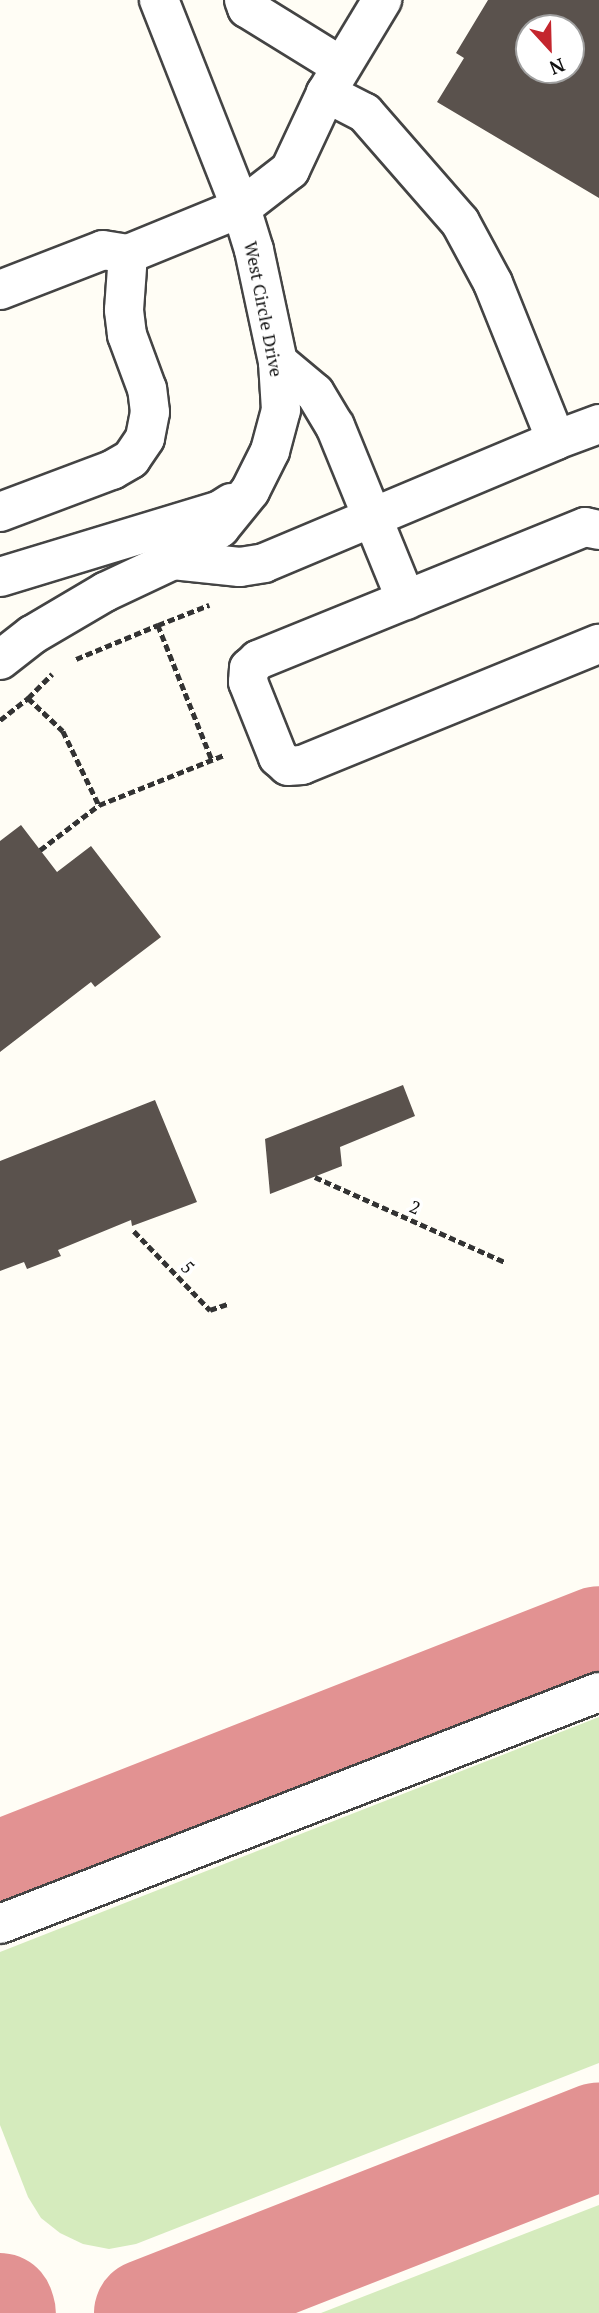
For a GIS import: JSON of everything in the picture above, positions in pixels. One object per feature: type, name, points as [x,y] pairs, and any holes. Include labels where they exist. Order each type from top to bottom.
[{"type":"street","name":"West Circle Drive","points":[[0,660],[32,635],[105,592],[173,560],[220,528],[250,491],[270,451],[281,410],[278,362],[254,250],[241,208],[159,0]]},
{"type":"street","points":[[244,0],[247,8],[334,79],[460,222],[493,283],[556,440]]},
{"type":"street","points":[[0,289],[103,250],[128,254],[241,208],[290,170],[334,79],[382,0]]},
{"type":"street","points":[[0,512],[131,459],[145,438],[150,412],[147,389],[127,335],[124,310],[128,254]]},
{"type":"street","points":[[278,362],[315,393],[335,426],[407,600]]},
{"type":"street","points":[[173,560],[240,567],[264,563],[599,424]]},
{"type":"street","points":[[0,577],[220,510],[250,491]]},
{"type":"street","points":[[599,530],[585,527],[258,660],[249,668],[248,682],[278,757],[288,766],[302,765],[599,644]]},
{"type":"street","points":[[0,1924],[599,1692]]},
{"type":"path","points":[[71,661],[158,625],[212,760]]},
{"type":"path","points":[[0,720],[28,698],[59,666]]},
{"type":"path","points":[[28,698],[63,731],[99,805]]},
{"type":"path","points":[[40,850],[99,805],[224,755]]},
{"type":"path","name":"2","points":[[314,1177],[505,1262]]},
{"type":"path","name":"5","points":[[134,1231],[210,1310],[227,1304]]},
{"type":"green space","points":[[599,1717],[599,2063],[136,2244],[109,2249],[83,2244],[60,2233],[41,2218],[28,2197],[0,2125],[0,1952]]},
{"type":"green space","points":[[599,2205],[599,2313],[321,2313]]},
{"type":"building","points":[[488,0],[599,0],[599,198],[437,102],[464,58],[456,53]]},
{"type":"building","points":[[21,825],[57,872],[91,846],[161,937],[95,987],[91,982],[0,1052],[0,841]]},
{"type":"building","points":[[403,1085],[415,1116],[340,1147],[342,1166],[270,1194],[265,1139]]},
{"type":"building","points":[[155,1100],[197,1202],[132,1226],[131,1220],[58,1250],[61,1256],[27,1269],[24,1262],[0,1271],[0,1161]]},
{"type":"taxiway","points":[[0,1875],[599,1640]]},
{"type":"taxiway","points":[[148,2313],[599,2136]]},
{"type":"taxiway","points":[[0,2307],[2,2313]]}]
